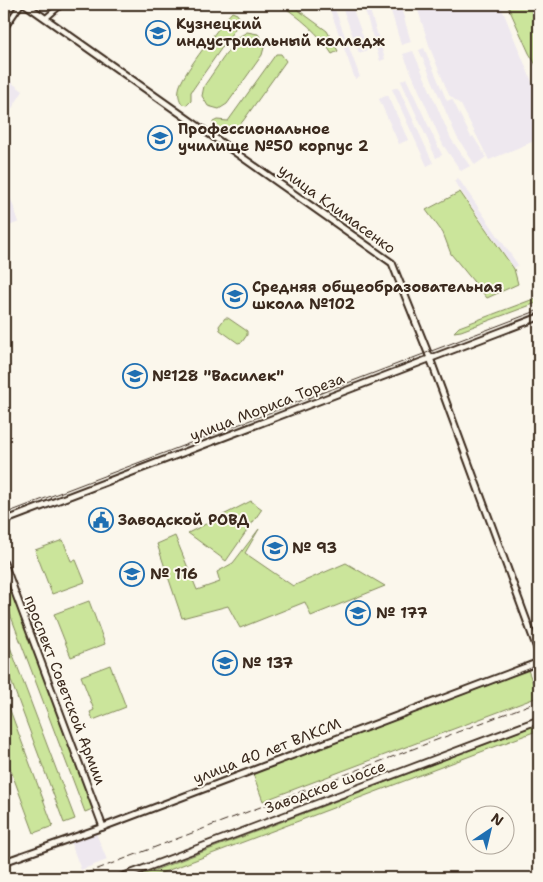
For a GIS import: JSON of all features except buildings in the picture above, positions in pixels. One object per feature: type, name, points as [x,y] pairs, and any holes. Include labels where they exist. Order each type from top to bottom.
[{"type":"main road","name":"Заводское шоссе","points":[[119,878],[539,720]]},
{"type":"street","name":"улица Климасенко","points":[[23,4],[46,18],[392,263],[430,358],[539,654]]},
{"type":"street","points":[[4,29],[23,4]]},
{"type":"street","points":[[46,18],[62,4]]},
{"type":"street","name":"улица Мориса Тореза","points":[[4,521],[539,317]]},
{"type":"street","name":"проспект Советской Армии","points":[[4,563],[103,827]]},
{"type":"street","name":"улица 40 лет ВЛКСМ","points":[[4,862],[103,827],[539,662]]},
{"type":"shaded area","points":[[328,4],[333,4],[360,77],[355,79]]},
{"type":"shaded area","points":[[341,4],[351,4],[368,50],[359,53]]},
{"type":"shaded area","points":[[363,4],[368,4],[385,59],[380,61]]},
{"type":"shaded area","points":[[389,4],[400,4],[411,42],[401,45]]},
{"type":"shaded area","points":[[416,4],[500,4],[539,99],[539,139],[489,160],[461,105],[449,95],[430,48]]},
{"type":"shaded area","points":[[424,48],[447,101],[452,99],[471,137],[473,136],[486,157],[475,165],[457,137],[449,119],[419,50]]},
{"type":"shaded area","points":[[413,51],[451,139],[470,166],[461,171],[443,145],[403,54]]},
{"type":"shaded area","points":[[4,77],[23,91],[4,121]]},
{"type":"shaded area","points":[[406,78],[442,155],[436,158],[401,81]]},
{"type":"shaded area","points":[[398,87],[433,163],[427,166],[392,89]]},
{"type":"shaded area","points":[[388,95],[408,140],[399,144],[379,99]]},
{"type":"shaded area","points":[[458,178],[518,265],[514,268],[454,181]]},
{"type":"shaded area","points":[[4,180],[19,222],[4,228]]},
{"type":"shaded area","points":[[96,833],[107,860],[81,870],[71,843]]},
{"type":"green space","points":[[280,4],[290,4],[327,31],[338,51],[332,54],[309,26]]},
{"type":"green space","points":[[507,4],[539,4],[539,70],[529,53]]},
{"type":"green space","points":[[232,12],[237,14],[241,20],[191,92],[191,101],[187,105],[182,104],[179,97],[181,83],[207,44]]},
{"type":"green space","points":[[247,32],[258,34],[265,44],[262,55],[227,104],[219,109],[208,106],[202,96],[204,86],[237,38]]},
{"type":"green space","points":[[276,54],[281,54],[286,61],[243,121],[234,131],[219,133],[214,129],[213,122],[217,120],[228,121]]},
{"type":"green space","points":[[460,192],[514,269],[518,284],[487,298],[451,254],[443,233],[426,210]]},
{"type":"green space","points":[[539,297],[539,302],[454,332],[459,327]]},
{"type":"green space","points":[[225,318],[228,318],[247,331],[247,335],[242,342],[238,343],[220,330],[219,326]]},
{"type":"green space","points":[[251,501],[262,509],[226,561],[188,533]]},
{"type":"green space","points":[[259,529],[245,553],[293,586],[346,563],[385,586],[311,616],[305,602],[240,628],[228,606],[182,618],[157,544],[175,536],[197,590],[220,582],[217,572],[233,563]]},
{"type":"green space","points":[[63,540],[71,561],[76,560],[85,582],[52,594],[35,550]]},
{"type":"green space","points":[[4,567],[95,808],[85,812],[4,598]]},
{"type":"green space","points":[[89,601],[105,644],[71,657],[54,614]]},
{"type":"green space","points":[[4,631],[75,819],[64,823],[4,662]]},
{"type":"green space","points":[[110,665],[126,707],[93,720],[90,712],[94,710],[81,676]]},
{"type":"green space","points":[[528,670],[538,697],[263,801],[253,774]]},
{"type":"green space","points":[[4,694],[53,826],[34,833],[4,752]]},
{"type":"green space","points":[[539,724],[539,730],[148,878],[134,878]]},
{"type":"tram line","points":[[4,514],[539,310]]},
{"type":"railway","points":[[74,878],[539,701]]},
{"type":"place","name":"Кузнецкий индустриальный колледж","points":[[158,33]]},
{"type":"place","name":"Профессиональное училище №50 корпус 2","points":[[160,138]]},
{"type":"place","name":"Средняя общеобразовательная школа №102","points":[[235,296]]},
{"type":"place","name":"№128 \"Василек\"","points":[[135,376]]},
{"type":"place","name":"Заводской РОВД","points":[[101,520]]},
{"type":"place","name":"№ 93","points":[[275,548]]},
{"type":"place","name":"№ 116","points":[[132,574]]},
{"type":"place","name":"№ 177","points":[[358,613]]},
{"type":"place","name":"№ 137","points":[[225,663]]}]
